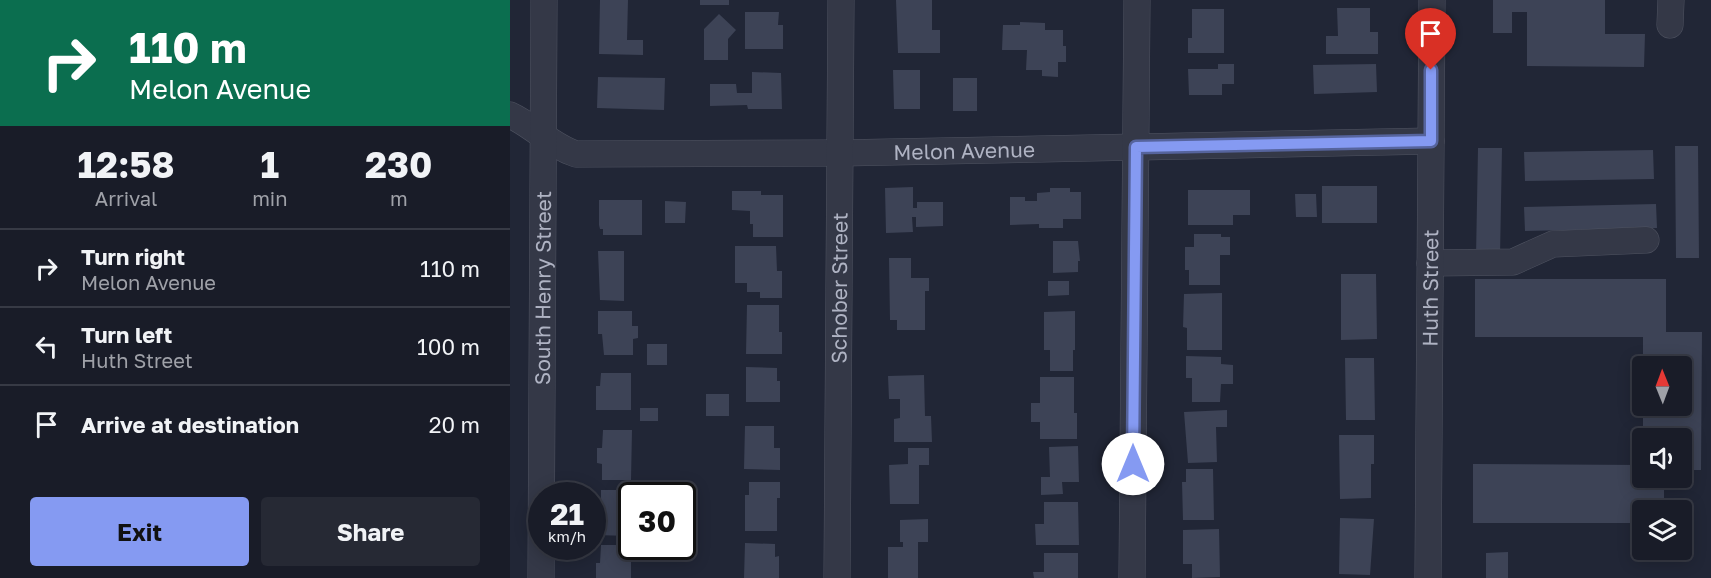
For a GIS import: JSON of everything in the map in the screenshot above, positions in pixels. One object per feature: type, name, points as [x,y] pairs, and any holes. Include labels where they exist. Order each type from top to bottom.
[{"type":"street","name":"South Henry Street","points":[[540,578],[544,0]]},
{"type":"street","name":"Schober Street","points":[[837,578],[841,0]]},
{"type":"street","points":[[1132,578],[1137,0]]},
{"type":"street","name":"Huth Street","points":[[1428,578],[1432,0]]},
{"type":"street","name":"Melon Avenue","points":[[510,115],[526,122],[559,149],[576,154],[840,153],[1431,141]]},
{"type":"street","points":[[1430,263],[1506,263],[1553,244],[1646,240]]},
{"type":"building","points":[[600,0],[628,0],[627,40],[643,40],[643,55],[599,54]]},
{"type":"building","points":[[700,0],[729,0],[729,5],[700,5]]},
{"type":"building","points":[[896,0],[932,0],[932,30],[940,30],[940,53],[898,53]]},
{"type":"building","points":[[1493,0],[1605,0],[1605,34],[1645,34],[1644,67],[1527,66],[1527,12],[1512,12],[1512,33],[1493,33]]},
{"type":"building","points":[[1337,8],[1370,8],[1370,32],[1378,32],[1378,54],[1326,54],[1326,36],[1338,36]]},
{"type":"building","points":[[1192,9],[1224,9],[1224,53],[1188,53],[1188,38],[1192,38]]},
{"type":"building","points":[[745,12],[779,12],[778,25],[783,25],[783,49],[745,49]]},
{"type":"building","points":[[719,14],[736,30],[728,39],[728,60],[704,60],[704,29]]},
{"type":"building","points":[[1020,22],[1045,23],[1045,30],[1063,30],[1066,62],[1058,62],[1058,77],[1042,76],[1042,70],[1026,70],[1027,50],[1002,50],[1003,25],[1020,25]]},
{"type":"building","points":[[1218,64],[1234,64],[1234,84],[1222,84],[1222,95],[1189,95],[1188,69],[1218,69]]},
{"type":"building","points":[[1376,64],[1377,92],[1314,94],[1313,65]]},
{"type":"building","points":[[893,70],[920,70],[920,109],[894,109]]},
{"type":"building","points":[[752,72],[781,73],[782,109],[748,109],[747,105],[710,106],[710,84],[736,84],[737,93],[752,93]]},
{"type":"building","points":[[598,77],[665,78],[664,110],[597,108]]},
{"type":"building","points":[[953,78],[977,78],[977,111],[953,111]]},
{"type":"building","points":[[1675,146],[1698,146],[1699,258],[1676,258]]},
{"type":"building","points":[[1478,148],[1502,148],[1500,257],[1476,257]]},
{"type":"building","points":[[1653,150],[1654,179],[1525,181],[1524,152]]},
{"type":"building","points":[[1322,186],[1377,186],[1377,223],[1322,223]]},
{"type":"building","points":[[913,187],[913,208],[917,208],[917,202],[943,202],[943,226],[916,227],[916,217],[912,217],[913,232],[886,233],[885,188]]},
{"type":"building","points":[[1050,188],[1070,188],[1070,192],[1081,192],[1081,219],[1063,219],[1063,228],[1039,228],[1039,224],[1010,225],[1010,197],[1025,197],[1025,201],[1037,201],[1037,193],[1050,192]]},
{"type":"building","points":[[1188,190],[1250,190],[1250,215],[1233,215],[1233,225],[1188,225]]},
{"type":"building","points":[[732,191],[761,191],[761,195],[783,195],[783,237],[753,237],[750,211],[732,210]]},
{"type":"building","points":[[1295,194],[1316,194],[1317,217],[1296,217]]},
{"type":"building","points":[[599,200],[642,200],[642,235],[603,235],[603,229],[600,229],[599,225]]},
{"type":"building","points":[[665,201],[686,202],[685,223],[665,223]]},
{"type":"building","points":[[1656,204],[1657,228],[1525,231],[1524,207]]},
{"type":"building","points":[[1194,234],[1221,234],[1221,237],[1230,237],[1230,255],[1220,255],[1220,285],[1189,285],[1189,270],[1185,270],[1185,247],[1194,247]]},
{"type":"building","points":[[1053,241],[1078,241],[1080,261],[1078,261],[1078,272],[1053,273]]},
{"type":"building","points":[[735,246],[776,246],[777,271],[782,271],[782,298],[760,298],[760,292],[747,292],[747,283],[735,283]]},
{"type":"building","points":[[598,251],[624,251],[624,301],[600,300]]},
{"type":"building","points":[[889,258],[911,258],[911,278],[929,278],[929,291],[925,291],[925,330],[897,330],[897,320],[890,320]]},
{"type":"building","points":[[1341,274],[1376,274],[1377,339],[1341,340]]},
{"type":"building","points":[[1475,279],[1666,279],[1666,332],[1702,332],[1701,470],[1692,470],[1692,428],[1643,428],[1643,416],[1692,416],[1692,356],[1643,356],[1643,337],[1475,337]]},
{"type":"building","points":[[1048,281],[1069,281],[1069,295],[1048,296]]},
{"type":"building","points":[[1222,293],[1222,350],[1187,350],[1187,328],[1183,327],[1184,294]]},
{"type":"building","points":[[747,305],[779,305],[782,354],[746,354]]},
{"type":"building","points":[[598,311],[632,311],[632,326],[638,326],[638,338],[633,339],[633,355],[604,355],[602,334],[598,334]]},
{"type":"building","points":[[1075,311],[1073,371],[1050,371],[1050,350],[1044,350],[1044,312]]},
{"type":"building","points":[[647,344],[667,344],[667,365],[647,365]]},
{"type":"building","points":[[1186,356],[1221,357],[1221,364],[1233,365],[1233,384],[1221,384],[1220,402],[1192,402],[1192,378],[1186,378]]},
{"type":"building","points":[[1345,358],[1374,358],[1375,420],[1346,420]]},
{"type":"building","points":[[746,367],[777,368],[777,381],[780,381],[780,402],[746,402]]},
{"type":"building","points":[[601,373],[631,373],[631,410],[596,410],[596,386],[600,386]]},
{"type":"building","points":[[924,375],[925,416],[931,416],[932,442],[894,442],[894,419],[900,418],[900,399],[889,399],[888,376]]},
{"type":"building","points":[[1040,377],[1074,377],[1077,439],[1040,439],[1040,422],[1031,422],[1031,403],[1040,403]]},
{"type":"building","points":[[706,394],[729,394],[729,416],[706,416]]},
{"type":"building","points":[[640,408],[658,408],[658,421],[640,421]]},
{"type":"building","points":[[1227,410],[1227,427],[1216,427],[1217,462],[1188,463],[1184,412]]},
{"type":"building","points":[[745,426],[774,426],[774,448],[780,448],[780,470],[744,469]]},
{"type":"building","points":[[603,430],[632,430],[631,480],[602,480],[602,464],[597,463],[597,448],[602,448]]},
{"type":"building","points":[[1339,435],[1374,435],[1371,498],[1340,499]]},
{"type":"building","points":[[1078,446],[1079,482],[1062,482],[1063,494],[1041,495],[1041,477],[1050,477],[1049,447]]},
{"type":"building","points":[[908,448],[929,448],[929,465],[919,465],[919,504],[890,504],[889,465],[908,464]]},
{"type":"building","points":[[1473,464],[1632,465],[1632,488],[1664,488],[1664,500],[1632,500],[1632,523],[1473,523]]},
{"type":"building","points":[[1186,469],[1213,469],[1214,520],[1183,520],[1182,482],[1186,482]]},
{"type":"building","points":[[749,482],[780,482],[780,498],[777,498],[777,531],[745,531],[745,495],[749,495]]},
{"type":"building","points":[[606,490],[618,490],[618,536],[606,535]]},
{"type":"building","points":[[1044,502],[1078,502],[1079,545],[1036,545],[1035,524],[1044,524]]},
{"type":"building","points":[[1340,518],[1374,519],[1370,575],[1339,574]]},
{"type":"building","points":[[928,519],[928,542],[918,542],[918,578],[888,578],[888,547],[903,547],[903,542],[900,542],[900,520]]},
{"type":"building","points":[[1219,529],[1220,577],[1192,578],[1192,564],[1183,564],[1183,530]]},
{"type":"building","points":[[745,543],[775,544],[775,557],[779,556],[779,578],[744,578]]},
{"type":"building","points":[[606,545],[618,545],[618,560],[631,560],[631,578],[596,578],[596,563],[600,563],[600,560],[606,560]]},
{"type":"building","points":[[1508,552],[1508,578],[1486,578],[1486,553]]},
{"type":"building","points":[[1044,553],[1078,553],[1078,578],[1034,578],[1033,572],[1044,572]]},
{"type":"route","points":[[1133,464],[1136,147],[1431,141],[1431,70]]}]
